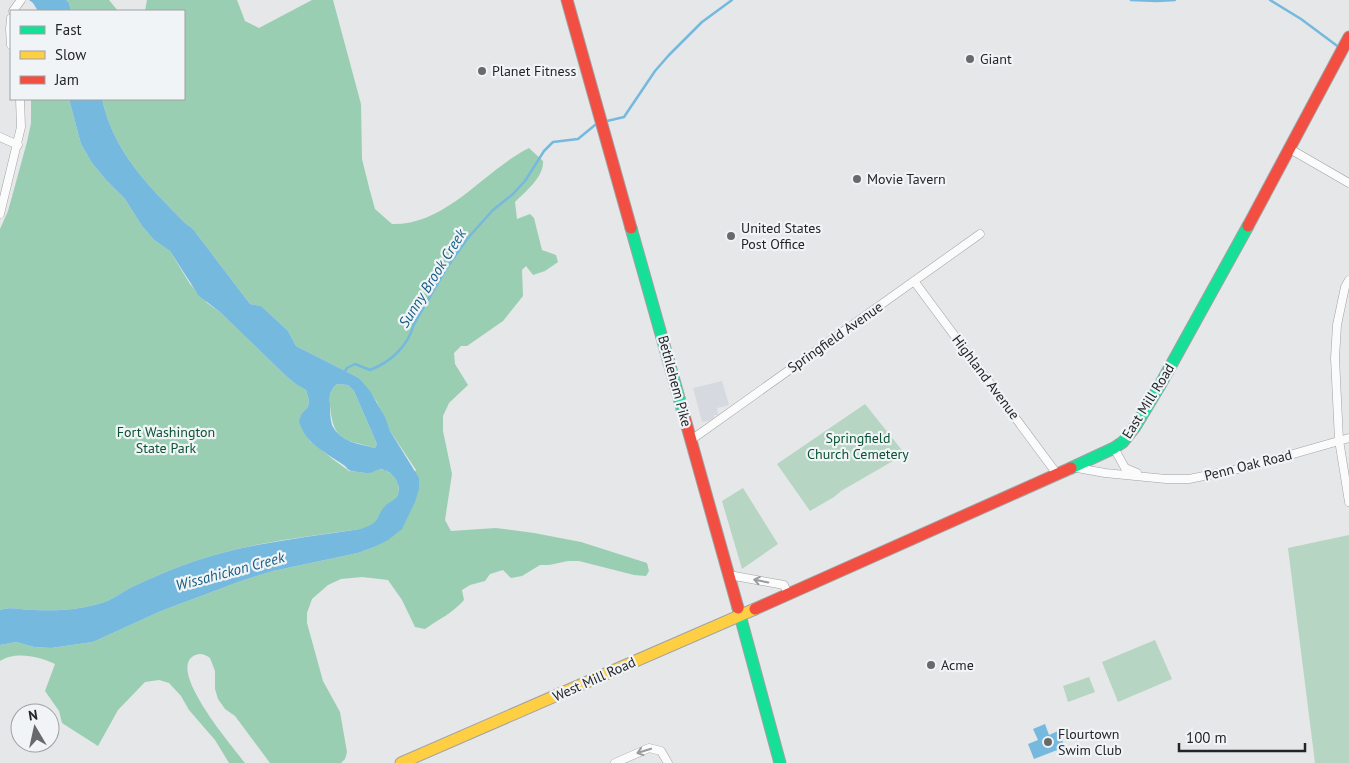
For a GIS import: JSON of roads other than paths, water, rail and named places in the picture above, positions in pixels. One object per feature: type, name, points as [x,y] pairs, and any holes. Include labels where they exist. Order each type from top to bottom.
[{"type":"street","name":"Bethlehem Pike","points":[[567,0],[780,763]]},
{"type":"street","name":"East Mill Road","points":[[788,594],[1057,474],[1114,448],[1122,442],[1135,427],[1159,387],[1349,38]]},
{"type":"street","points":[[0,214],[18,145],[21,127],[20,100]]},
{"type":"street","points":[[0,136],[18,145]]},
{"type":"street","points":[[1290,149],[1349,183]]},
{"type":"street","name":"Springfield Avenue","points":[[691,440],[980,234]]},
{"type":"street","points":[[1349,280],[1345,287],[1336,326],[1335,358],[1339,440],[1349,502]]},
{"type":"street","name":"Highland Avenue","points":[[914,281],[1057,474]]},
{"type":"street","name":"Penn Oak Road","points":[[1072,467],[1178,480],[1248,467],[1349,438]]},
{"type":"street","name":"Penn Oak Road","points":[[1114,448],[1125,468],[1146,477]]},
{"type":"street","points":[[729,575],[784,585],[788,594]]},
{"type":"street","name":"West Mill Road","points":[[401,763],[788,594]]},
{"type":"street","points":[[615,763],[650,748],[661,751],[668,763]]},
{"type":"water","points":[[29,0],[66,0],[71,10],[37,10]]},
{"type":"water","name":"Wissahickon Creek","points":[[69,100],[102,100],[107,118],[115,136],[134,167],[158,195],[193,229],[250,304],[261,306],[271,315],[288,331],[296,346],[359,378],[370,391],[385,417],[390,431],[419,478],[419,489],[402,529],[388,540],[358,553],[273,571],[241,581],[161,611],[93,642],[51,648],[34,647],[16,642],[0,645],[0,610],[12,608],[58,610],[90,606],[103,603],[132,587],[212,555],[275,542],[360,529],[376,521],[383,508],[396,498],[399,490],[397,481],[388,471],[379,470],[368,473],[348,470],[311,442],[299,421],[302,413],[308,407],[309,400],[306,390],[286,376],[220,312],[199,296],[170,251],[154,240],[142,226],[125,199],[92,163],[81,144]],"holes":[[[337,384],[348,385],[354,391],[377,444],[375,448],[345,439],[335,431],[332,425],[330,418],[331,391]]]},
{"type":"water","name":"Flourtown Swim Club","points":[[1045,724],[1049,735],[1058,731],[1065,747],[1034,759],[1028,744],[1038,740],[1033,729]]},
{"type":"waterway","name":"Sunny Brook Creek","points":[[607,121],[624,117],[655,71],[669,55],[702,22],[732,0]]},
{"type":"waterway","name":"Sunny Brook Creek","points":[[1131,0],[1175,0]]},
{"type":"waterway","name":"Sunny Brook Creek","points":[[1270,0],[1301,19],[1340,48]]},
{"type":"waterway","name":"Sunny Brook Creek","points":[[344,373],[347,368],[355,364],[370,370],[392,358],[408,339],[414,324],[446,269],[467,239],[493,210],[513,194],[525,181],[544,151],[553,142],[578,139],[595,125],[599,124]]},
{"type":"place","name":"Giant","points":[[970,59]]},
{"type":"place","name":"Planet Fitness","points":[[482,71]]},
{"type":"place","name":"Movie Tavern","points":[[857,179]]},
{"type":"place","name":"United States Post Office","points":[[731,236]]},
{"type":"place","name":"Acme","points":[[931,665]]},
{"type":"place","name":"Flourtown Swim Club","points":[[1048,742]]},
{"type":"park label","name":"Fort Washington State Park","points":[[166,440]]},
{"type":"park label","name":"Springfield Church Cemetery","points":[[858,446]]}]
